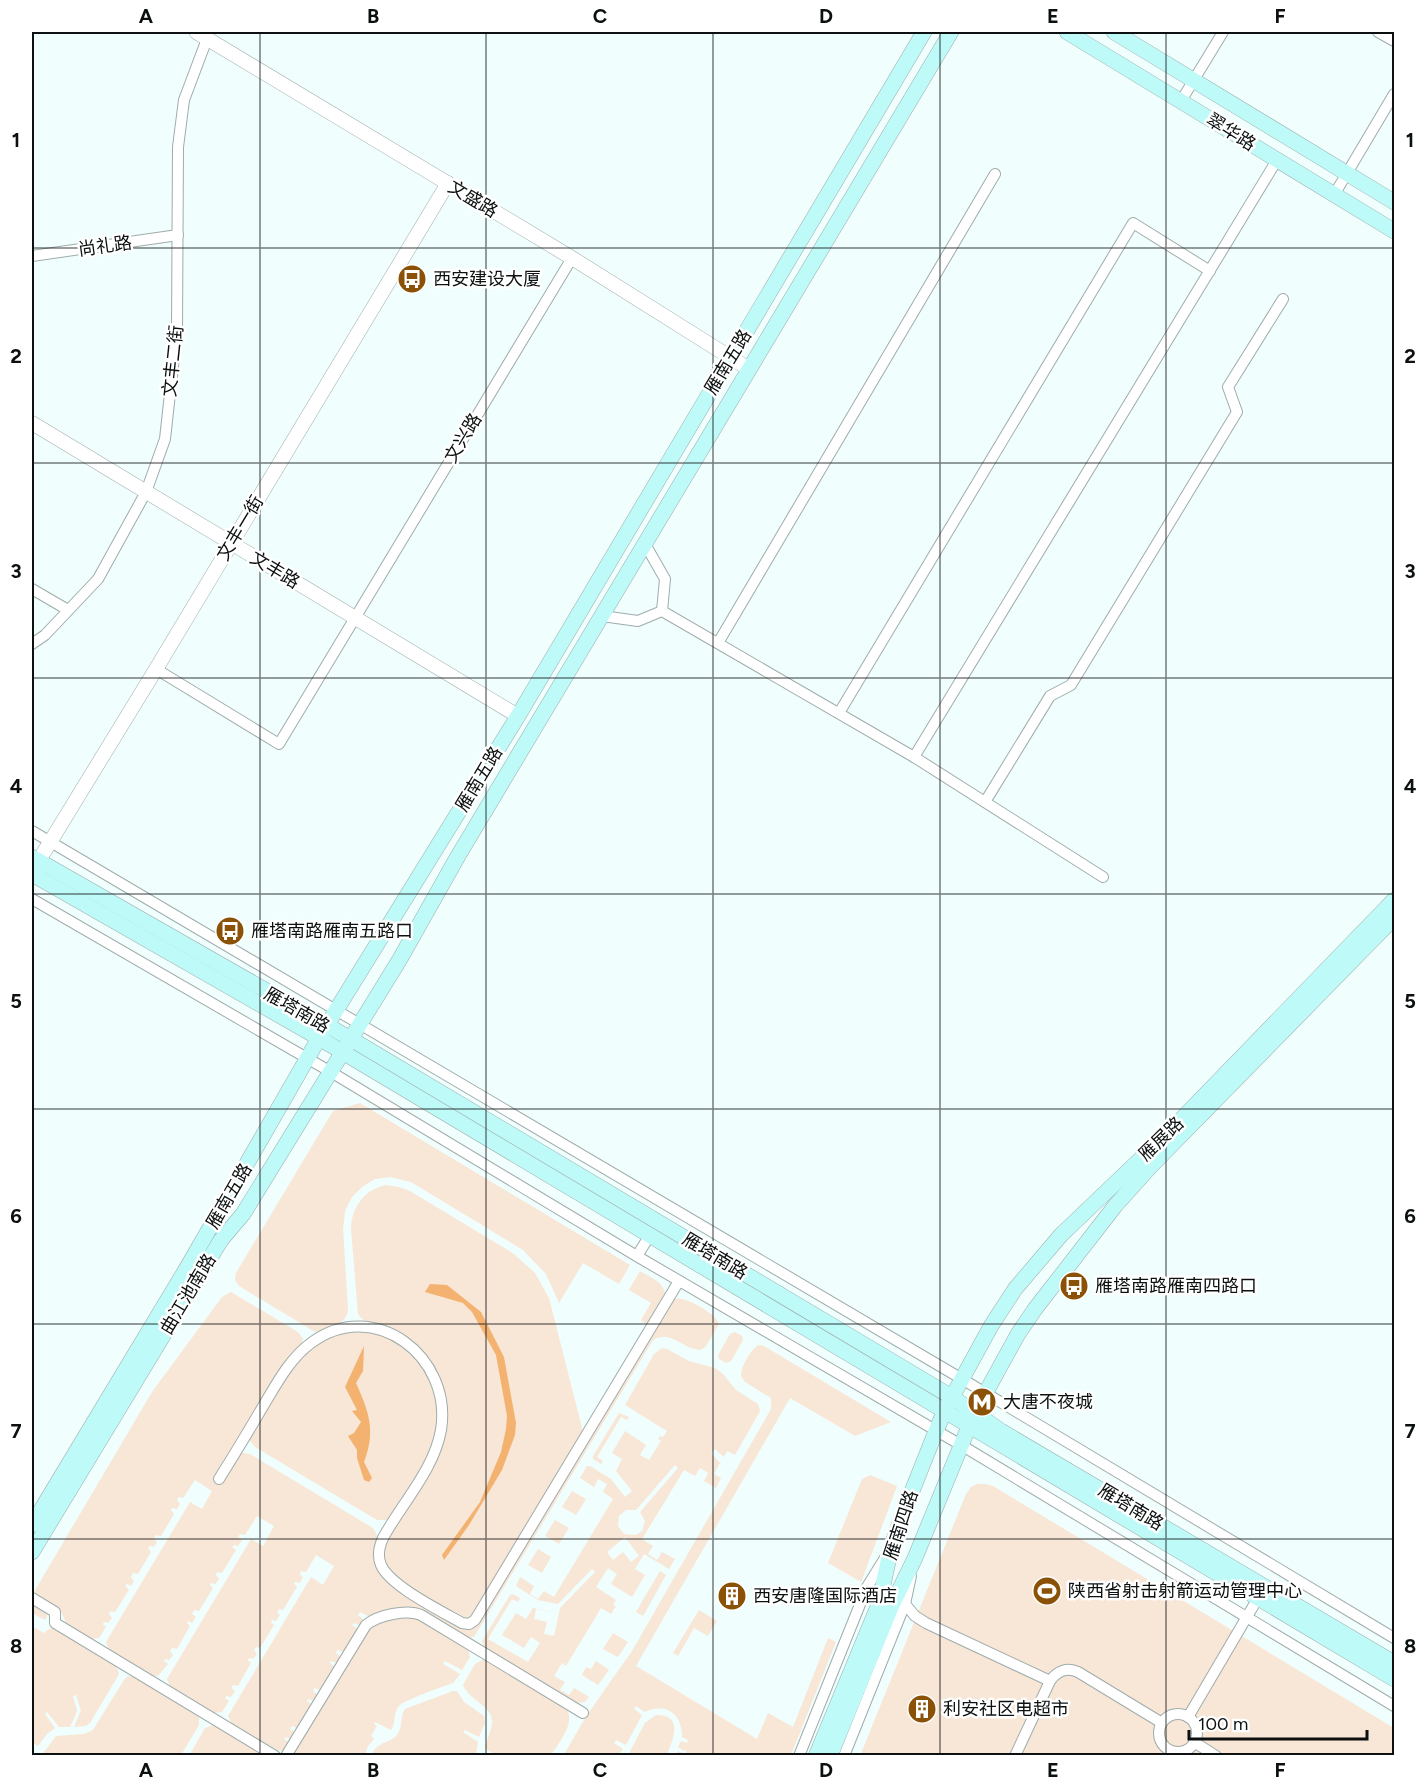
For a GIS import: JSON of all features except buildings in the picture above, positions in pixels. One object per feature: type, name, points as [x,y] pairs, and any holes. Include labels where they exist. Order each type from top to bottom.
[{"type":"main road","name":"雁南五路","points":[[32,1525],[188,1266],[307,1059],[518,716],[924,32]]},
{"type":"main road","name":"雁南五路","points":[[351,1040],[406,950],[458,856],[951,32]]},
{"type":"main road","name":"翠华路","points":[[1067,32],[1395,231]]},
{"type":"main road","name":"翠华路","points":[[1114,32],[1395,202]]},
{"type":"main road","name":"雁塔南路","points":[[33,866],[323,1033],[351,1040],[653,1228],[948,1403],[971,1420],[1258,1598],[1395,1679]]},
{"type":"main road","name":"雁展路","points":[[948,1403],[991,1326],[1015,1289],[1038,1261],[1092,1204],[1171,1130],[1395,900]]},
{"type":"main road","name":"雁展路","points":[[971,1420],[1018,1334],[1035,1308],[1115,1206],[1150,1167],[1395,918]]},
{"type":"main road","name":"雁塔南路","points":[[323,1033],[342,1053],[653,1228]]},
{"type":"main road","name":"曲江池南路","points":[[32,1552],[221,1240],[243,1214],[351,1040]]},
{"type":"main road","name":"雁南四路","points":[[816,1755],[879,1604],[891,1548],[948,1403]]},
{"type":"main road","name":"雁塔南路","points":[[971,1420],[1395,1663]]},
{"type":"main road","name":"雁南四路","points":[[830,1755],[892,1605],[915,1558],[971,1420]]},
{"type":"street","points":[[1181,101],[1223,32]]},
{"type":"street","points":[[1378,32],[1395,41]]},
{"type":"street","name":"文盛路","points":[[201,35],[572,258],[749,369]]},
{"type":"street","name":"文丰二街","points":[[32,644],[45,635],[98,579],[146,492],[165,439],[177,330],[178,147],[184,100],[201,35]]},
{"type":"street","points":[[1334,195],[1395,94]]},
{"type":"street","points":[[914,756],[1277,160]]},
{"type":"street","points":[[718,644],[995,174]]},
{"type":"street","name":"文丰一街","points":[[33,866],[156,669],[447,183]]},
{"type":"street","points":[[839,713],[1132,223],[1210,271]]},
{"type":"street","name":"尚礼路","points":[[32,256],[178,236]]},
{"type":"street","name":"文兴路","points":[[156,669],[279,744],[572,258]]},
{"type":"street","points":[[986,802],[1050,696],[1071,686],[1237,412],[1228,387],[1283,299]]},
{"type":"street","name":"文丰路","points":[[32,423],[518,716]]},
{"type":"street","points":[[645,544],[665,579],[662,611]]},
{"type":"street","points":[[32,589],[68,610]]},
{"type":"street","points":[[662,611],[914,756],[1103,877]]},
{"type":"street","points":[[602,616],[638,621],[662,611]]},
{"type":"street","points":[[32,831],[986,1393],[1395,1638]]},
{"type":"street","points":[[32,899],[331,1072],[637,1256],[961,1445],[1395,1706]]},
{"type":"street","points":[[637,1256],[665,1205]]},
{"type":"street","points":[[219,1479],[284,1372],[297,1355],[311,1343],[332,1332],[354,1327],[376,1328],[398,1337],[417,1352],[432,1371],[440,1392],[441,1432],[435,1453],[383,1538],[379,1550],[379,1561],[385,1572],[398,1584],[462,1623],[469,1624],[475,1620],[680,1281]]},
{"type":"street","points":[[799,1755],[867,1587],[891,1548]]},
{"type":"street","points":[[844,1755],[905,1604],[915,1558]]},
{"type":"street","points":[[32,1598],[55,1612],[55,1623],[275,1755]]},
{"type":"street","points":[[1188,1717],[1258,1598]]},
{"type":"street","points":[[905,1604],[915,1616],[926,1623],[1050,1681]]},
{"type":"street","points":[[286,1755],[366,1625],[379,1618],[406,1613],[414,1612],[582,1713]]},
{"type":"street","points":[[1015,1755],[1050,1681],[1062,1670],[1074,1671],[1162,1723]]},
{"type":"street","points":[[1201,1749],[1196,1728],[1188,1717],[1173,1714],[1162,1723],[1160,1737],[1168,1749],[1175,1751],[1201,1749],[1216,1755]]},
{"type":"shaded area","points":[[360,1103],[630,1265],[619,1284],[583,1263],[559,1303],[546,1274],[523,1250],[411,1182],[390,1177],[375,1179],[362,1187],[352,1197],[345,1211],[343,1229],[348,1310],[340,1323],[326,1330],[315,1332],[239,1286],[235,1280],[236,1273],[333,1111]]},
{"type":"shaded area","points":[[386,1185],[410,1191],[514,1254],[535,1273],[549,1298],[582,1428],[582,1432],[472,1618],[464,1619],[401,1581],[385,1564],[383,1548],[446,1425],[446,1410],[440,1382],[426,1356],[404,1336],[391,1329],[369,1323],[358,1314],[352,1220],[361,1200],[372,1190]]},
{"type":"shaded area","points":[[640,1271],[659,1283],[665,1294],[648,1325],[641,1320],[651,1303],[629,1290]]},
{"type":"shaded area","points":[[430,1284],[447,1285],[481,1312],[504,1357],[516,1423],[515,1435],[502,1470],[469,1525],[444,1560],[442,1555],[480,1502],[501,1452],[507,1416],[496,1355],[472,1312],[463,1303],[425,1292]]},
{"type":"shaded area","points":[[231,1292],[298,1332],[303,1339],[239,1455],[250,1454],[373,1528],[378,1537],[374,1549],[375,1561],[465,1629],[674,1299],[685,1300],[700,1306],[713,1315],[719,1324],[706,1346],[701,1350],[688,1347],[671,1338],[659,1337],[653,1340],[474,1637],[469,1638],[415,1608],[368,1616],[360,1612],[358,1615],[364,1620],[359,1625],[354,1623],[352,1625],[358,1629],[344,1652],[337,1650],[336,1653],[341,1657],[337,1663],[331,1661],[330,1663],[335,1667],[321,1690],[314,1688],[313,1691],[318,1695],[314,1701],[308,1699],[307,1701],[311,1704],[297,1728],[292,1726],[290,1729],[295,1732],[291,1739],[285,1737],[284,1739],[289,1742],[285,1750],[279,1751],[232,1724],[228,1716],[311,1577],[323,1585],[334,1566],[316,1555],[306,1572],[301,1571],[300,1574],[303,1577],[300,1583],[295,1582],[297,1587],[283,1610],[279,1609],[277,1612],[280,1615],[276,1621],[272,1620],[274,1625],[260,1648],[256,1647],[254,1650],[257,1654],[253,1659],[249,1658],[251,1663],[238,1686],[233,1685],[231,1688],[235,1691],[231,1697],[226,1696],[225,1698],[229,1701],[222,1712],[213,1713],[170,1687],[167,1679],[251,1539],[263,1546],[274,1526],[257,1516],[245,1535],[240,1534],[238,1537],[242,1540],[238,1546],[232,1547],[236,1550],[222,1573],[217,1572],[219,1579],[215,1584],[211,1583],[213,1588],[199,1611],[194,1610],[192,1614],[196,1617],[192,1623],[188,1621],[190,1626],[177,1649],[172,1648],[170,1651],[173,1655],[169,1660],[165,1659],[164,1661],[168,1664],[158,1676],[152,1676],[109,1650],[106,1642],[190,1502],[202,1509],[212,1491],[195,1480],[183,1498],[179,1497],[177,1500],[180,1504],[177,1509],[172,1508],[174,1514],[161,1536],[156,1535],[154,1538],[157,1542],[154,1547],[148,1548],[151,1552],[138,1574],[133,1573],[131,1577],[134,1581],[131,1586],[127,1584],[125,1586],[129,1590],[115,1612],[110,1611],[112,1618],[108,1623],[104,1622],[106,1627],[99,1638],[91,1639],[67,1625],[60,1609],[34,1592],[152,1392],[222,1297]]},
{"type":"shaded area","points":[[352,1331],[379,1334],[393,1340],[413,1357],[429,1377],[437,1398],[438,1419],[433,1440],[413,1482],[388,1520],[377,1520],[255,1447],[250,1441],[250,1437],[274,1395],[293,1367],[316,1345],[330,1337]]},
{"type":"shaded area","points":[[735,1332],[742,1336],[743,1340],[731,1361],[726,1363],[719,1359],[718,1355],[730,1334]]},
{"type":"shaded area","points":[[758,1345],[764,1346],[891,1422],[855,1436],[790,1398],[636,1666],[757,1739],[768,1713],[793,1727],[828,1638],[836,1642],[791,1755],[675,1755],[678,1751],[685,1754],[687,1749],[684,1751],[678,1747],[681,1741],[687,1743],[688,1740],[682,1737],[680,1722],[672,1712],[666,1709],[653,1709],[645,1712],[636,1706],[634,1709],[642,1715],[626,1745],[616,1740],[614,1743],[623,1749],[619,1755],[563,1756],[587,1715],[632,1651],[771,1409],[771,1398],[745,1382],[741,1376],[746,1359]]},
{"type":"shaded area","points":[[364,1346],[363,1371],[356,1383],[369,1422],[370,1441],[364,1462],[372,1478],[369,1482],[364,1480],[357,1458],[357,1450],[348,1436],[354,1433],[361,1422],[352,1411],[357,1410],[345,1387]]},
{"type":"shaded area","points":[[662,1348],[667,1349],[689,1361],[715,1368],[736,1390],[758,1404],[760,1411],[735,1455],[727,1451],[724,1457],[715,1449],[711,1453],[720,1463],[714,1474],[721,1478],[716,1488],[704,1481],[708,1473],[700,1468],[695,1476],[684,1470],[642,1539],[653,1546],[648,1554],[657,1560],[662,1552],[675,1559],[669,1569],[644,1554],[635,1569],[645,1575],[632,1597],[611,1584],[617,1574],[608,1568],[596,1587],[616,1600],[613,1605],[616,1606],[611,1614],[601,1608],[566,1666],[562,1663],[554,1676],[565,1682],[560,1690],[569,1695],[574,1688],[589,1697],[585,1702],[578,1703],[484,1647],[482,1641],[510,1595],[513,1594],[520,1598],[518,1602],[512,1599],[488,1639],[528,1662],[540,1643],[531,1637],[524,1648],[502,1635],[516,1613],[526,1619],[533,1608],[559,1613],[560,1608],[595,1572],[592,1569],[558,1604],[538,1600],[516,1586],[520,1577],[534,1586],[530,1594],[538,1599],[544,1591],[554,1597],[613,1499],[603,1492],[607,1484],[598,1479],[594,1487],[580,1478],[587,1466],[611,1479],[625,1497],[632,1491],[616,1471],[622,1459],[612,1453],[625,1431],[646,1445],[640,1455],[649,1460],[661,1441],[658,1439],[660,1436],[663,1437],[667,1431],[625,1405],[654,1354]],"holes":[[[675,1465],[678,1468],[640,1512],[645,1521],[642,1531],[636,1535],[624,1534],[618,1526],[619,1516],[626,1510],[636,1510]],[[625,1537],[639,1556],[631,1562],[623,1552],[613,1560],[607,1552]],[[536,1609],[559,1613],[554,1636],[544,1634],[547,1622],[534,1619]]]},
{"type":"shaded area","points":[[619,1413],[629,1417],[627,1420],[621,1417],[597,1457],[603,1461],[601,1464],[593,1459],[593,1456]]},
{"type":"shaded area","points":[[870,1475],[897,1486],[861,1582],[828,1563],[862,1479]]},
{"type":"shaded area","name":"陕西省射击射箭运动管理中心","points":[[977,1484],[993,1486],[1394,1728],[1394,1755],[860,1756],[966,1494],[971,1487]]},
{"type":"shaded area","points":[[572,1491],[586,1499],[576,1515],[562,1507]]},
{"type":"shaded area","points":[[555,1520],[569,1528],[559,1544],[545,1536]]},
{"type":"shaded area","points":[[538,1549],[551,1557],[542,1573],[528,1565]]},
{"type":"shaded area","points":[[660,1571],[666,1575],[643,1616],[636,1612]]},
{"type":"shaded area","points":[[32,1602],[48,1612],[46,1619],[32,1613]]},
{"type":"shaded area","points":[[699,1610],[717,1621],[708,1636],[694,1628],[678,1656],[673,1653]]},
{"type":"shaded area","points":[[407,1617],[416,1618],[468,1649],[470,1657],[462,1670],[445,1661],[443,1664],[460,1674],[453,1683],[401,1704],[396,1710],[391,1730],[375,1722],[377,1726],[371,1736],[374,1739],[365,1755],[292,1756],[369,1628],[379,1622]]},
{"type":"shaded area","points":[[32,1626],[44,1633],[53,1628],[116,1666],[119,1674],[86,1726],[74,1727],[81,1710],[76,1695],[73,1696],[77,1711],[70,1727],[59,1727],[47,1712],[45,1714],[55,1728],[38,1746],[32,1742]]},
{"type":"shaded area","points":[[613,1633],[628,1642],[618,1657],[603,1649]]},
{"type":"shaded area","points":[[484,1659],[567,1709],[568,1727],[551,1755],[497,1755],[485,1749],[492,1725],[491,1716],[463,1685],[475,1664]]},
{"type":"shaded area","points":[[596,1661],[609,1670],[598,1685],[582,1675],[586,1667],[591,1669]]},
{"type":"shaded area","points":[[128,1676],[134,1677],[199,1717],[199,1725],[181,1755],[42,1755],[56,1736],[84,1734],[93,1730]]},
{"type":"shaded area","points":[[457,1691],[464,1702],[484,1716],[485,1723],[479,1737],[465,1730],[463,1732],[478,1742],[476,1754],[473,1756],[372,1755],[379,1746],[398,1734],[405,1709]]},
{"type":"shaded area","points":[[656,1715],[665,1716],[673,1723],[674,1735],[667,1755],[628,1755],[645,1723]]},
{"type":"shaded area","points":[[213,1725],[264,1756],[189,1756],[205,1728]]},
{"type":"place","name":"西安建设大厦","points":[[412,279]]},
{"type":"place","name":"雁塔南路雁南五路口","points":[[230,931]]},
{"type":"place","name":"雁塔南路雁南四路口","points":[[1074,1286]]},
{"type":"place","name":"大唐不夜城","points":[[982,1402]]},
{"type":"place","name":"陕西省射击射箭运动管理中心","points":[[1047,1591]]},
{"type":"place","name":"西安唐隆国际酒店","points":[[732,1596]]},
{"type":"place","name":"利安社区电超市","points":[[922,1709]]}]
